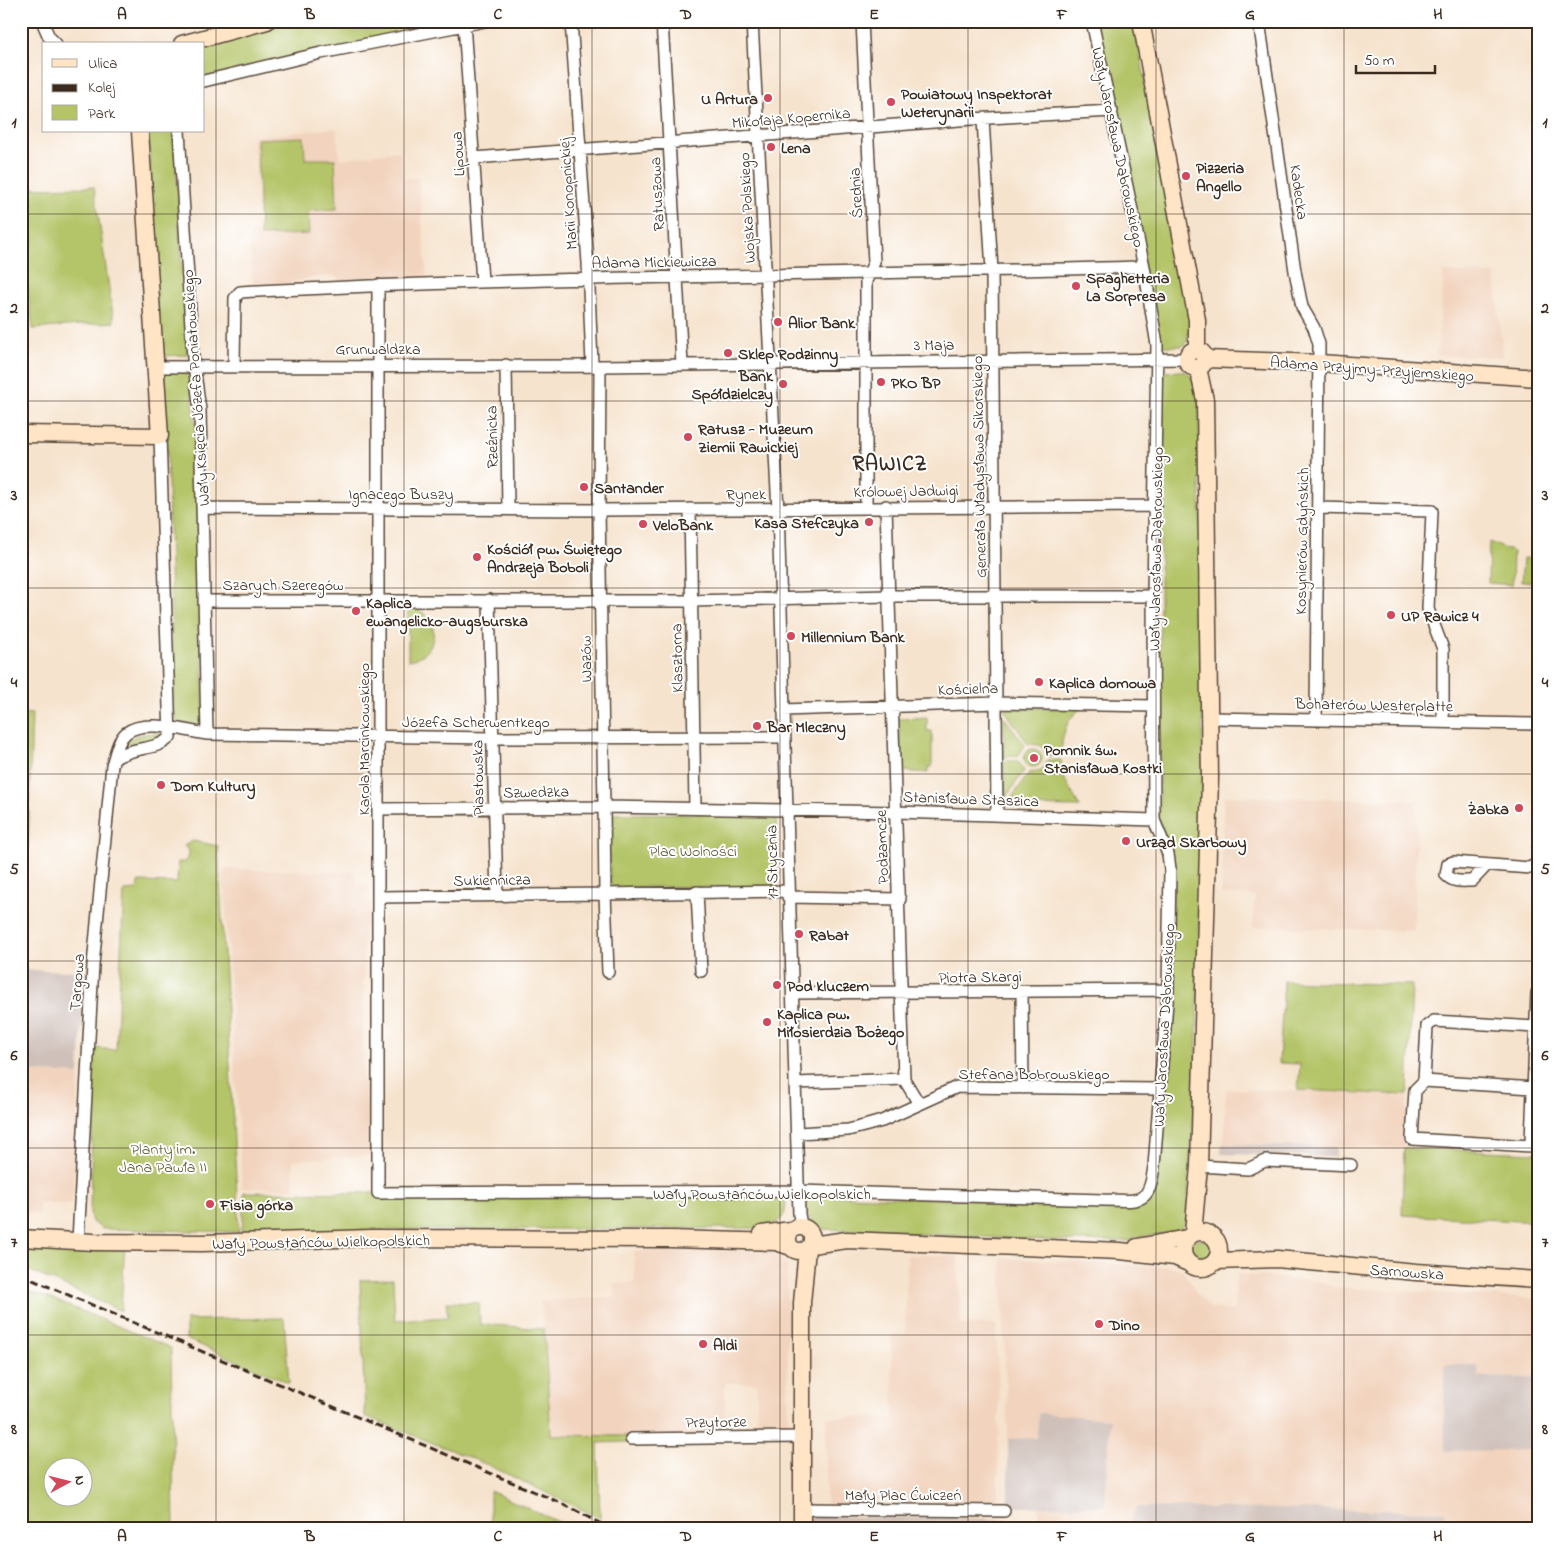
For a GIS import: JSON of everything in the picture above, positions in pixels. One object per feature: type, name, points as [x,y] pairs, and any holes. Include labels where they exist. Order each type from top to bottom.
[{"type":"street","points":[[42,21],[49,37],[54,42]]},
{"type":"street","points":[[189,42],[267,21]]},
{"type":"street","points":[[205,81],[321,53],[485,21]]},
{"type":"street","name":"Marii Konopnickiej","points":[[571,21],[596,365]]},
{"type":"street","name":"Ratuszowa","points":[[662,21],[682,364]]},
{"type":"street","name":"Wojska Polskiego","points":[[752,21],[772,363]]},
{"type":"street","name":"Średnia","points":[[862,21],[874,262],[868,274],[865,361],[866,507]]},
{"type":"street","name":"Wały Jarosława Dąbrowskiego","points":[[1092,21],[1144,267],[1158,358],[1153,596],[1154,820],[1168,854],[1170,869],[1168,990],[1153,1174],[1150,1191],[1145,1196]]},
{"type":"street","points":[[1141,21],[1197,320],[1197,359],[1205,400],[1209,718],[1207,939],[1196,1235],[1182,1249],[1186,1262]]},
{"type":"street","name":"Kadecka","points":[[1258,21],[1295,271],[1302,307],[1314,328],[1319,344],[1320,363]]},
{"type":"street","name":"Lipowa","points":[[464,24],[482,281]]},
{"type":"street","name":"Mikołaja Kopernika","points":[[474,158],[868,127],[1112,111]]},
{"type":"street","name":"Generała Władysława Sikorskiego","points":[[983,119],[992,271],[997,815]]},
{"type":"street","points":[[114,759],[132,749],[165,743],[170,737],[160,436],[140,132]]},
{"type":"street","name":"Wały Księcia Józefa Poniatowskiego","points":[[179,132],[193,366],[200,410],[206,734]]},
{"type":"street","name":"Adama Mickiewicza","points":[[234,365],[235,298],[238,293],[378,285],[589,277],[766,276],[1144,267]]},
{"type":"street","name":"Karola Marcinkowskiego","points":[[378,285],[380,600],[378,1193]]},
{"type":"street","name":"3 Maja","points":[[772,363],[1197,359]]},
{"type":"street","name":"Adama Przyjmy-Przyjemskiego","points":[[1197,359],[1320,363],[1538,378]]},
{"type":"street","points":[[599,510],[596,365],[772,363]]},
{"type":"street","name":"Rynek","points":[[599,510],[778,510],[772,363]]},
{"type":"street","name":"Kosynierów Gdyńskich","points":[[1316,719],[1320,363]]},
{"type":"street","name":"Grunwaldzka","points":[[156,367],[378,364],[596,365]]},
{"type":"street","name":"Rzeźnicka","points":[[506,365],[508,509]]},
{"type":"street","points":[[21,434],[160,436]]},
{"type":"street","name":"Królowej Jadwigi","points":[[778,510],[886,506],[1155,506]]},
{"type":"street","name":"Podzamcze","points":[[886,506],[900,899],[904,1079]]},
{"type":"street","name":"Ignacego Buszy","points":[[203,508],[599,510]]},
{"type":"street","points":[[1318,508],[1432,511],[1428,609],[1443,649],[1444,722]]},
{"type":"street","name":"Klasztorna","points":[[690,509],[694,807]]},
{"type":"street","name":"Wazów","points":[[599,510],[604,807]]},
{"type":"street","name":"17 Stycznia","points":[[778,510],[788,894],[798,1133],[798,1237]]},
{"type":"street","name":"Szarych Szeregów","points":[[205,601],[780,600],[888,596],[1153,596]]},
{"type":"street","name":"Piastowska","points":[[489,600],[497,895]]},
{"type":"street","name":"Kościelna","points":[[783,710],[997,703],[1153,706]]},
{"type":"street","name":"Bohaterów Westerplatte","points":[[1209,718],[1538,724]]},
{"type":"street","name":"Józefa Scherwentkego","points":[[170,727],[206,734],[493,738],[784,738]]},
{"type":"street","name":"Targowa","points":[[78,1241],[93,965],[114,759],[117,746],[127,732],[139,728],[170,727]]},
{"type":"street","points":[[608,972],[604,807],[786,810]]},
{"type":"street","name":"Szwedzka","points":[[379,809],[604,807]]},
{"type":"street","name":"Stanisława Staszica","points":[[786,810],[1154,820]]},
{"type":"street","points":[[1487,864],[1530,868],[1538,863]]},
{"type":"street","points":[[605,894],[697,892],[900,899]]},
{"type":"street","points":[[697,892],[700,971]]},
{"type":"street","name":"Sukiennicza","points":[[380,897],[605,894]]},
{"type":"street","name":"Piotra Skargi","points":[[793,993],[1168,990]]},
{"type":"street","points":[[1022,992],[1023,1088]]},
{"type":"street","points":[[1536,1027],[1434,1021],[1427,1026],[1424,1081],[1415,1090],[1412,1139],[1535,1147],[1534,1088],[1536,1027],[1537,993]]},
{"type":"street","points":[[796,1083],[904,1079],[919,1104]]},
{"type":"street","points":[[1424,1081],[1534,1088]]},
{"type":"street","name":"Stefana Bobrowskiego","points":[[798,1133],[864,1126],[956,1087],[1159,1089]]},
{"type":"street","points":[[1199,1166],[1248,1169],[1265,1161],[1351,1165]]},
{"type":"street","name":"Wały Powstańców Wielkopolskich","points":[[378,1193],[799,1191],[1103,1200],[1130,1200],[1145,1196]]},
{"type":"street","points":[[1196,1235],[1217,1253]]},
{"type":"street","name":"Wały Powstańców Wielkopolskich","points":[[1120,1251],[1196,1235]]},
{"type":"street","points":[[798,1237],[802,1302],[802,1528]]},
{"type":"street","name":"Wały Powstańców Wielkopolskich","points":[[21,1238],[202,1243],[372,1238],[798,1237],[1120,1251],[1175,1257],[1193,1267],[1202,1269],[1217,1253]]},
{"type":"street","name":"Sarnowska","points":[[1217,1253],[1416,1272],[1538,1280]]},
{"type":"street","name":"Przytorze","points":[[631,1439],[801,1437]]},
{"type":"street","name":"Mały Plac Ćwiczeń","points":[[802,1509],[1004,1511]]},
{"type":"shaded area","points":[[336,128],[340,159],[400,151],[403,179],[418,178],[427,278],[344,282],[335,276],[310,278],[289,284],[253,286],[249,237],[251,233],[259,232],[258,179],[252,137]]},
{"type":"shaded area","points":[[1444,272],[1495,274],[1503,357],[1437,355]]},
{"type":"shaded area","points":[[1224,796],[1417,801],[1414,931],[1253,927],[1255,896],[1221,895]]},
{"type":"shaded area","points":[[223,869],[354,872],[358,885],[370,885],[371,928],[364,929],[363,1084],[373,1085],[372,1155],[293,1160],[294,1189],[242,1188]]},
{"type":"shaded area","points":[[21,970],[85,971],[79,1074],[21,1071]]},
{"type":"shaded area","points":[[21,1071],[79,1074],[72,1204],[39,1203],[39,1214],[21,1213]]},
{"type":"shaded area","points":[[1226,1089],[1408,1095],[1404,1148],[1224,1144]]},
{"type":"shaded area","points":[[1222,1144],[1336,1147],[1336,1157],[1221,1154]]},
{"type":"shaded area","points":[[634,1251],[771,1251],[787,1266],[788,1427],[783,1432],[757,1431],[757,1383],[725,1383],[725,1435],[551,1435],[541,1301],[615,1297],[613,1284],[635,1282]]},
{"type":"shaded area","points":[[907,1255],[958,1256],[961,1325],[996,1324],[999,1400],[998,1497],[994,1501],[853,1499],[853,1504],[826,1504],[826,1417],[894,1418],[891,1334],[905,1334]]},
{"type":"shaded area","points":[[1001,1258],[1175,1267],[1183,1271],[1197,1294],[1211,1308],[1234,1311],[1237,1274],[1317,1281],[1334,1287],[1538,1299],[1538,1378],[1478,1377],[1478,1365],[1445,1365],[1445,1450],[1538,1450],[1538,1528],[1445,1528],[1444,1511],[1137,1507],[1130,1521],[1039,1519],[1038,1507],[1105,1506],[1110,1419],[1042,1413],[1038,1414],[1037,1439],[1008,1439]]},
{"type":"shaded area","points":[[1444,1365],[1478,1365],[1479,1377],[1538,1378],[1538,1450],[1445,1451]]},
{"type":"shaded area","points":[[1038,1414],[1110,1419],[1105,1506],[1008,1507],[1008,1439],[1037,1438]]},
{"type":"shaded area","points":[[1136,1507],[1445,1511],[1445,1528],[810,1528],[810,1516],[1130,1521]]},
{"type":"green space","points":[[288,21],[467,21],[205,77],[205,45],[239,33]]},
{"type":"green space","points":[[1096,21],[1134,21],[1192,331],[1188,331],[1188,340],[1183,346],[1160,346]]},
{"type":"green space","points":[[148,132],[174,132],[187,355],[160,356]]},
{"type":"green space","points":[[304,137],[305,159],[335,159],[337,209],[308,211],[309,234],[260,236],[257,139]]},
{"type":"green space","points":[[94,187],[114,322],[33,329],[21,237],[21,188]]},
{"type":"green space","points":[[178,371],[186,373],[190,378],[196,429],[204,716],[200,725],[178,723],[174,716],[167,447],[162,384],[165,373]]},
{"type":"green space","points":[[1184,371],[1191,376],[1199,395],[1203,783],[1196,1080],[1186,1223],[1177,1233],[1134,1237],[1133,1241],[1064,1241],[822,1229],[813,1223],[808,1215],[805,1195],[1129,1204],[1147,1201],[1156,1190],[1174,870],[1159,821],[1161,372]]},
{"type":"green space","points":[[1489,542],[1513,552],[1512,585],[1488,583]]},
{"type":"green space","points":[[1523,558],[1537,559],[1536,582],[1521,582]]},
{"type":"green space","points":[[408,607],[419,610],[427,616],[432,624],[434,634],[432,643],[427,651],[419,657],[408,660]]},
{"type":"green space","points":[[1082,708],[1076,712],[1068,723],[1062,742],[1061,755],[1048,756],[1040,745],[1028,744],[1004,709]]},
{"type":"green space","points":[[21,713],[32,714],[28,851],[21,851]]},
{"type":"green space","points":[[927,717],[927,731],[932,731],[932,767],[928,767],[928,773],[901,771],[899,719]]},
{"type":"green space","points":[[1004,717],[1025,745],[1018,756],[1004,757]]},
{"type":"green space","points":[[161,733],[162,738],[124,745],[136,736]]},
{"type":"green space","points":[[1029,749],[1037,749],[1042,754],[1040,765],[1029,767],[1024,762],[1024,754]]},
{"type":"green space","points":[[1048,760],[1061,760],[1065,780],[1080,807],[1010,806],[1007,804],[1029,773],[1042,771]]},
{"type":"green space","points":[[1004,761],[1018,761],[1024,771],[1005,799]]},
{"type":"green space","name":"Plac Wolności","points":[[776,813],[777,887],[615,887],[610,884],[608,818],[613,814]]},
{"type":"green space","name":"Planty im. Jana Pawła II","points":[[193,841],[218,846],[239,1232],[103,1229],[92,1222],[90,1214],[94,1048],[116,1050],[124,891],[137,890],[138,882],[177,883],[178,862],[184,862],[189,856],[189,850],[184,846]]},
{"type":"green space","points":[[1284,981],[1412,985],[1408,1095],[1298,1090],[1300,1064],[1279,1063]]},
{"type":"green space","points":[[1404,1148],[1538,1153],[1538,1222],[1402,1215]]},
{"type":"green space","name":"Planty im. Jana Pawła II","points":[[244,1192],[786,1196],[786,1201],[784,1214],[780,1220],[771,1225],[771,1228],[384,1230],[242,1234]]},
{"type":"green space","points":[[1199,1239],[1208,1242],[1211,1251],[1208,1260],[1199,1263],[1190,1260],[1187,1251],[1190,1242]]},
{"type":"green space","points":[[125,1242],[121,1311],[21,1267],[21,1247],[74,1248]]},
{"type":"green space","points":[[393,1279],[395,1320],[448,1317],[446,1302],[479,1303],[480,1324],[544,1329],[551,1435],[631,1436],[631,1442],[598,1443],[600,1518],[488,1465],[365,1416],[360,1280]]},
{"type":"green space","points":[[21,1289],[52,1299],[171,1348],[174,1528],[21,1528],[21,1466],[24,1465]]},
{"type":"green space","points":[[284,1318],[289,1383],[186,1339],[186,1320]]},
{"type":"green space","points":[[490,1491],[561,1523],[560,1528],[490,1528]]},
{"type":"railway","points":[[21,1275],[561,1503],[609,1528]]},
{"type":"place","name":"U Artura","points":[[768,98]]},
{"type":"place","name":"Powiatowy Inspektorat Weterynarii","points":[[891,102]]},
{"type":"place","name":"Lena","points":[[771,147]]},
{"type":"place","name":"Pizzeria Angello","points":[[1186,176]]},
{"type":"place","name":"Spaghetteria La Sorpresa","points":[[1076,286]]},
{"type":"place","name":"Alior Bank","points":[[778,322]]},
{"type":"place","name":"Sklep Rodzinny","points":[[728,353]]},
{"type":"place","name":"PKO BP","points":[[881,382]]},
{"type":"place","name":"Bank Spółdzielczy","points":[[783,384]]},
{"type":"place","name":"Ratusz - Muzeum Ziemii Rawickiej","points":[[688,437]]},
{"type":"place","name":"Santander","points":[[584,487]]},
{"type":"place","name":"Kasa Stefczyka","points":[[869,522]]},
{"type":"place","name":"VeloBank","points":[[643,524]]},
{"type":"place","name":"Kościół pw. Świętego Andrzeja Boboli","points":[[477,557]]},
{"type":"place","name":"Kaplica ewangelicko-augsburska","points":[[356,611]]},
{"type":"place","name":"UP Rawicz 4","points":[[1391,615]]},
{"type":"place","name":"Millennium Bank","points":[[791,636]]},
{"type":"place","name":"Kaplica domowa","points":[[1039,682]]},
{"type":"place","name":"Bar Mleczny","points":[[757,726]]},
{"type":"place","name":"Pomnik św. Stanisława Kostki","points":[[1034,758]]},
{"type":"place","name":"Dom Kultury","points":[[161,785]]},
{"type":"place","name":"Żabka","points":[[1519,808]]},
{"type":"place","name":"Urząd Skarbowy","points":[[1126,841]]},
{"type":"place","name":"Rabat","points":[[799,934]]},
{"type":"place","name":"Pod kluczem","points":[[777,985]]},
{"type":"place","name":"Kaplica pw. Miłosierdzia Bożego","points":[[767,1022]]},
{"type":"place","name":"Fisia górka","points":[[210,1204]]},
{"type":"place","name":"Dino","points":[[1099,1324]]},
{"type":"place","name":"Aldi","points":[[703,1344]]},
{"type":"district","name":"RAWICZ","points":[[890,463]]}]
